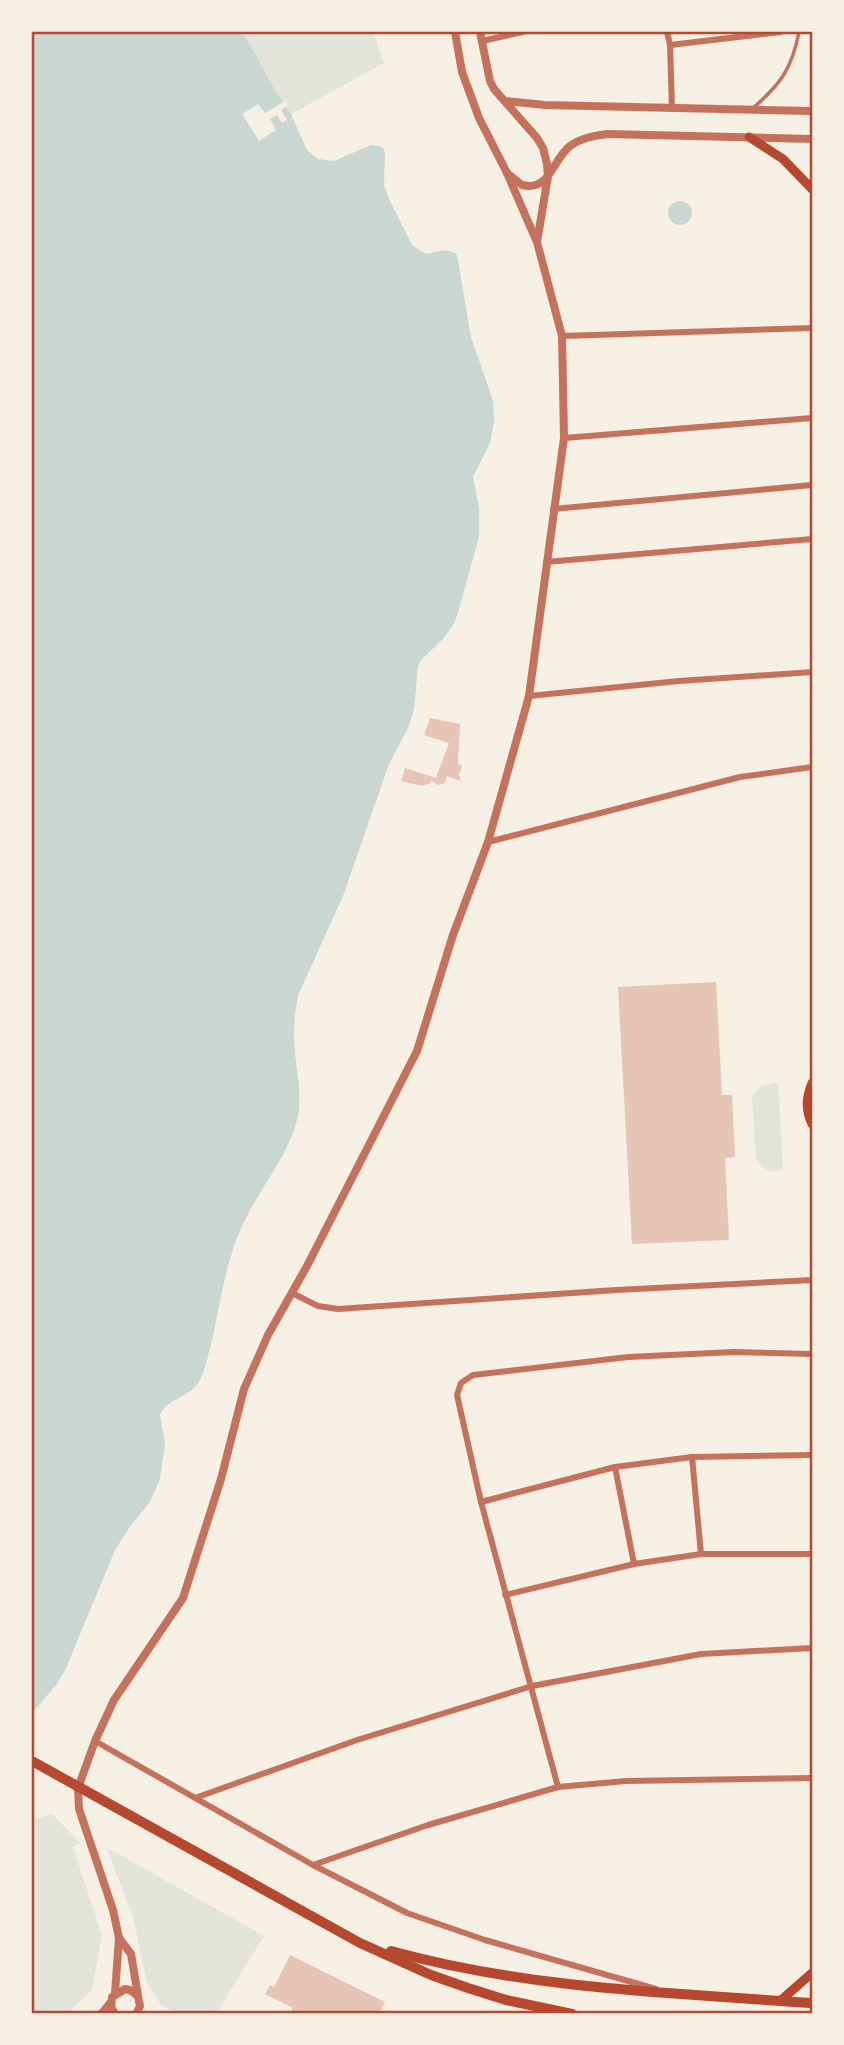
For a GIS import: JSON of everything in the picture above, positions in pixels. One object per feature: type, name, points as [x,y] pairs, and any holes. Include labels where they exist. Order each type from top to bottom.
[{"type":"main road","points":[[749,137],[783,159],[813,189]]},
{"type":"main road","points":[[813,1083],[807,1095],[807,1108],[813,1124]]},
{"type":"main road","points":[[32,1760],[360,1943],[431,1975],[468,1988],[506,2000],[572,2014]]},
{"type":"main road","points":[[360,1943],[439,1965],[519,1979],[601,1988],[813,2003]]},
{"type":"main road","points":[[780,2001],[813,1973]]},
{"type":"street","points":[[115,2014],[113,1997],[119,1938],[113,1910],[78,1805],[78,1788],[114,1700],[183,1598],[221,1479],[244,1388],[268,1335],[418,1051],[453,935],[488,842],[528,696],[564,438],[562,336],[537,242],[479,118],[466,84],[455,32]]},
{"type":"street","points":[[523,32],[481,36],[489,81],[543,148],[548,176],[537,242]]},
{"type":"street","points":[[667,32],[670,45],[672,109]]},
{"type":"street","points":[[670,45],[780,32]]},
{"type":"street","points":[[505,101],[545,106],[813,111]]},
{"type":"street","points":[[507,173],[522,185],[540,185],[564,151],[586,137],[607,134],[813,139]]},
{"type":"street","points":[[562,336],[813,328]]},
{"type":"street","points":[[564,438],[813,418]]},
{"type":"street","points":[[553,509],[813,485]]},
{"type":"street","points":[[546,562],[813,539]]},
{"type":"street","points":[[528,696],[679,681],[813,673]]},
{"type":"street","points":[[488,842],[740,777],[813,767]]},
{"type":"street","points":[[292,1293],[318,1306],[331,1309],[813,1280]]},
{"type":"street","points":[[558,1787],[481,1502],[457,1395],[461,1383],[473,1375],[628,1357],[734,1352],[813,1354]]},
{"type":"street","points":[[481,1502],[615,1467],[692,1457],[813,1455]]},
{"type":"street","points":[[692,1457],[701,1553]]},
{"type":"street","points":[[615,1467],[634,1564]]},
{"type":"street","points":[[505,1595],[634,1564],[701,1553],[813,1554]]},
{"type":"street","points":[[195,1798],[357,1740],[532,1686],[701,1654],[813,1648]]},
{"type":"street","points":[[95,1741],[313,1865],[420,1917],[485,1940],[672,1993]]},
{"type":"street","points":[[313,1865],[428,1825],[558,1787],[626,1782],[813,1778]]},
{"type":"street","points":[[119,1938],[131,1954],[139,2013]]},
{"type":"street","points":[[101,2014],[113,1997],[125,1989],[138,1996]]},
{"type":"lane","points":[[751,109],[770,93],[783,77],[794,57],[799,32]]},
{"type":"shaded area","points":[[32,32],[243,32],[291,114],[307,150],[318,159],[334,161],[371,145],[383,147],[384,185],[412,245],[426,254],[446,250],[457,255],[471,337],[493,401],[494,422],[490,443],[473,477],[479,508],[479,537],[454,624],[418,665],[414,709],[409,726],[389,764],[343,896],[299,993],[294,1036],[299,1105],[292,1136],[237,1238],[199,1382],[190,1392],[163,1409],[160,1415],[165,1444],[160,1479],[150,1502],[115,1550],[66,1668],[56,1685],[32,1713]]},
{"type":"shaded area","points":[[243,32],[373,32],[384,63],[291,114]]},
{"type":"shaded area","points":[[680,201],[691,208],[692,213],[685,224],[680,225],[669,218],[668,213],[675,202]]},
{"type":"shaded area","points":[[778,1082],[783,1170],[772,1172],[756,1159],[752,1096],[761,1086]]},
{"type":"shaded area","points":[[52,1814],[80,1843],[73,1847],[102,1935],[92,1990],[68,2013],[32,2013],[32,1820]]},
{"type":"shaded area","points":[[106,1847],[264,1936],[217,2013],[179,2013],[162,2006],[147,1983],[133,1917]]},
{"type":"pier","points":[[285,101],[288,105],[281,110],[287,120],[282,123],[277,115],[270,119],[276,130],[259,141],[242,114],[258,104],[265,113]]},
{"type":"building","points":[[430,718],[460,724],[458,764],[462,766],[459,774],[461,781],[447,776],[445,783],[438,785],[431,780],[431,783],[422,786],[401,781],[405,768],[436,778],[449,743],[424,735]]},
{"type":"building","points":[[716,982],[722,1095],[732,1095],[735,1157],[725,1158],[729,1240],[632,1244],[618,987]]},
{"type":"building","points":[[290,1955],[385,2002],[379,2014],[353,2014],[348,2011],[347,2014],[290,2014],[293,2008],[265,1994],[270,1985],[274,1987]]}]
